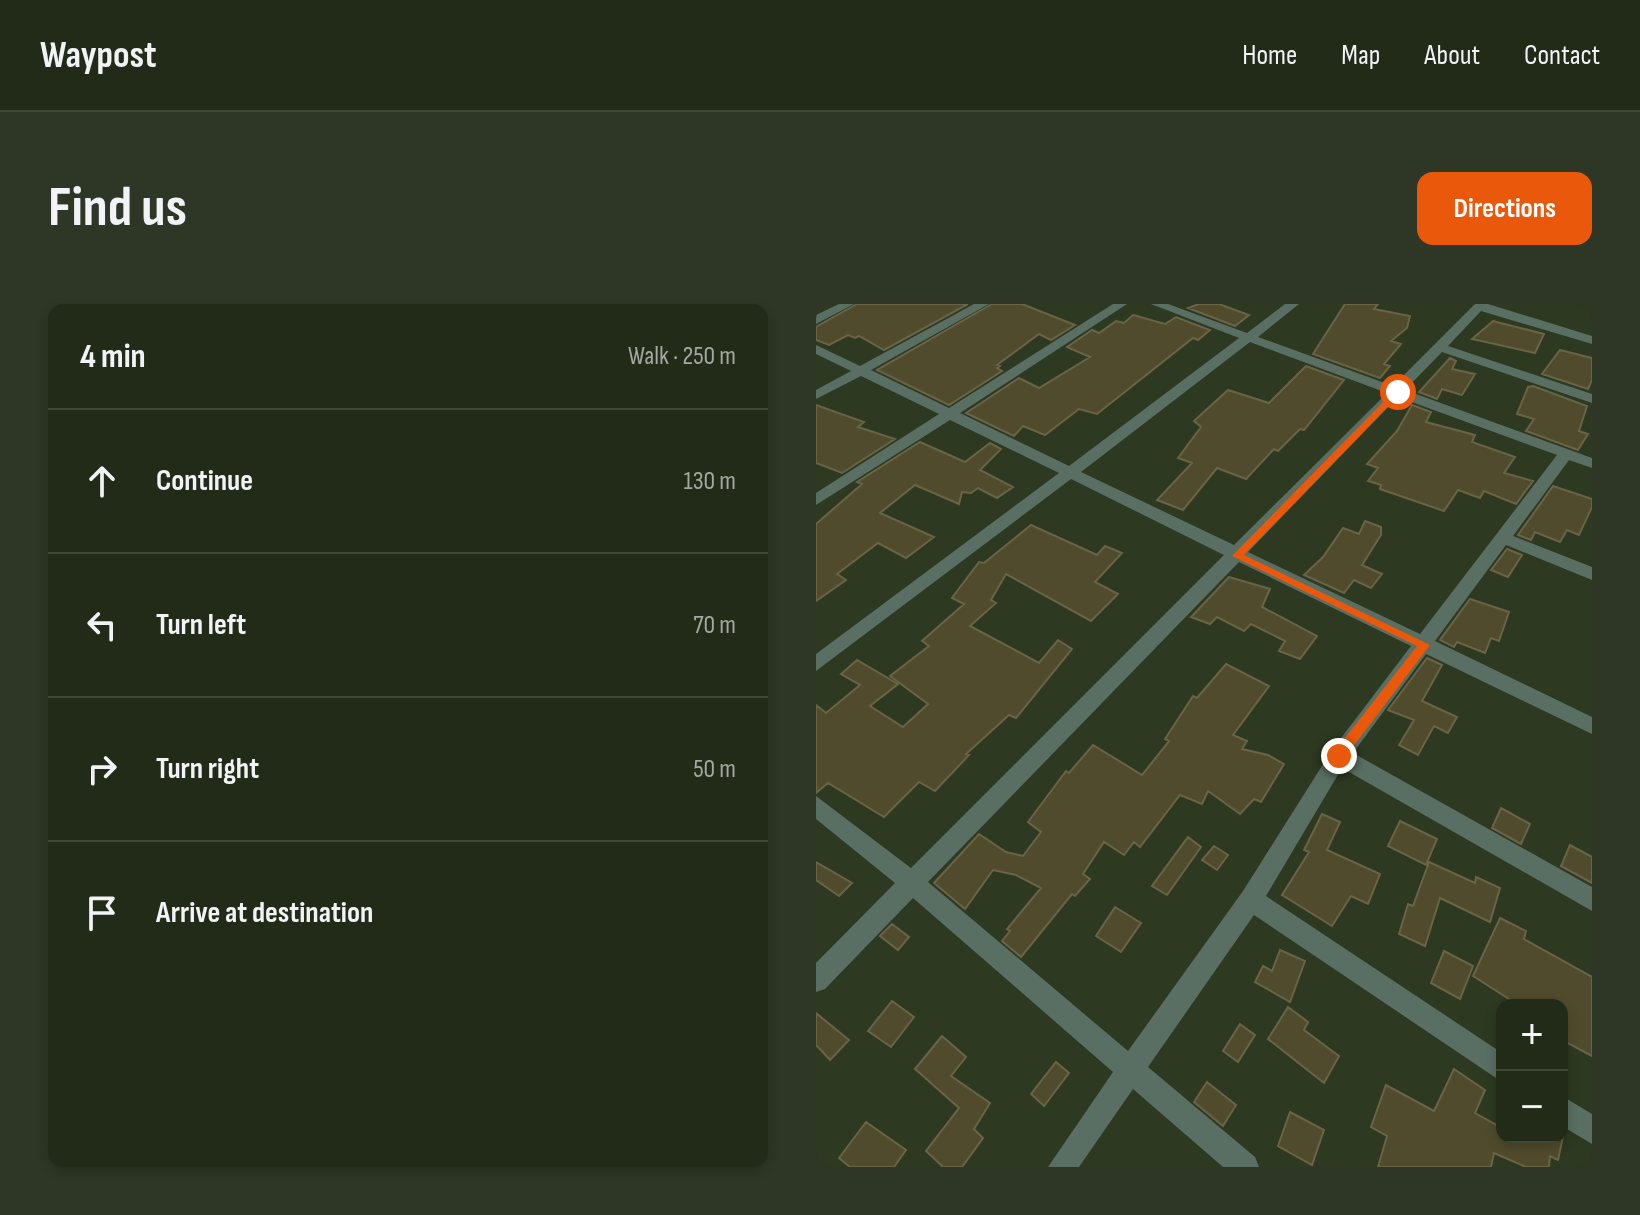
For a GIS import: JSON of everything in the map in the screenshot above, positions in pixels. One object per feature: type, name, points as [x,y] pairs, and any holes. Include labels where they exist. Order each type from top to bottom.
[{"type":"street","points":[[816,320],[848,304]]},
{"type":"street","points":[[816,395],[983,304]]},
{"type":"street","points":[[816,500],[1121,304]]},
{"type":"street","points":[[1157,304],[1592,463]]},
{"type":"street","points":[[816,664],[1293,304]]},
{"type":"street","points":[[816,980],[1237,556],[1480,305],[1592,340]]},
{"type":"street","points":[[1440,347],[1592,399]]},
{"type":"street","points":[[816,349],[1592,726]]},
{"type":"street","points":[[1062,1167],[1128,1069],[1251,899],[1339,756],[1566,453]]},
{"type":"street","points":[[1503,538],[1592,574]]},
{"type":"street","points":[[1339,756],[1592,900]]},
{"type":"street","points":[[816,806],[911,882],[1245,1167]]},
{"type":"street","points":[[1251,899],[1496,1065]]},
{"type":"street","points":[[1568,1114],[1592,1130]]},
{"type":"building","points":[[857,304],[968,304],[884,350],[859,336],[848,335],[829,345],[816,340],[816,327]]},
{"type":"building","points":[[992,304],[1022,304],[1075,325],[1051,340],[1039,334],[997,365],[1002,371],[949,405],[877,370]]},
{"type":"building","points":[[1199,304],[1219,304],[1249,315],[1235,326],[1188,308]]},
{"type":"building","points":[[1345,304],[1378,304],[1374,309],[1410,316],[1407,328],[1391,341],[1401,344],[1384,364],[1390,366],[1380,378],[1313,354]]},
{"type":"building","points":[[1133,315],[1165,324],[1176,317],[1210,330],[1198,340],[1193,338],[1097,414],[1079,409],[1045,435],[1023,426],[1014,436],[966,413],[1019,378],[1039,388],[1090,357],[1067,347],[1092,330],[1099,333],[1116,321],[1124,323]]},
{"type":"building","points":[[1493,321],[1544,334],[1535,353],[1472,339]]},
{"type":"building","points":[[1560,350],[1592,358],[1592,380],[1588,389],[1542,374]]},
{"type":"building","points":[[1450,358],[1456,361],[1452,369],[1475,374],[1462,395],[1442,389],[1437,399],[1419,392]]},
{"type":"building","points":[[1306,366],[1344,380],[1304,430],[1300,429],[1278,451],[1274,449],[1246,479],[1217,468],[1183,510],[1157,500],[1192,463],[1178,458],[1201,427],[1194,421],[1228,390],[1269,403]]},
{"type":"building","points":[[1533,386],[1587,406],[1579,431],[1588,434],[1578,450],[1526,431],[1534,419],[1517,414],[1528,387]]},
{"type":"building","points":[[816,405],[864,422],[858,427],[895,439],[842,473],[816,463]]},
{"type":"building","points":[[1412,405],[1431,412],[1426,422],[1475,435],[1472,442],[1515,457],[1504,473],[1533,481],[1516,504],[1484,491],[1480,498],[1458,490],[1444,511],[1380,489],[1381,485],[1368,481],[1378,468],[1367,464],[1397,431]]},
{"type":"building","points":[[920,442],[965,462],[990,443],[1001,449],[980,470],[1013,487],[997,498],[978,488],[971,493],[962,492],[959,504],[915,485],[880,513],[934,537],[906,558],[878,543],[837,574],[846,580],[816,601],[816,524],[862,484],[857,482]]},
{"type":"building","points":[[1553,486],[1592,499],[1592,507],[1579,535],[1567,530],[1560,542],[1535,532],[1531,540],[1518,535]]},
{"type":"building","points":[[1365,521],[1381,527],[1381,535],[1362,565],[1382,574],[1371,588],[1354,580],[1344,593],[1304,575],[1323,557],[1343,528],[1359,534]]},
{"type":"building","points":[[1031,525],[1097,555],[1105,546],[1122,553],[1095,582],[1118,594],[1091,621],[1006,574],[991,600],[996,603],[970,626],[1039,663],[1058,640],[1072,649],[1016,718],[1009,715],[966,754],[969,755],[935,791],[919,782],[884,817],[828,783],[816,793],[816,705],[826,713],[860,685],[841,674],[857,660],[898,684],[870,706],[903,727],[928,704],[890,676],[929,646],[922,641],[964,604],[952,598],[979,562],[984,563]]},
{"type":"building","points":[[1507,549],[1522,555],[1508,577],[1491,570]]},
{"type":"building","points":[[1229,577],[1270,589],[1262,607],[1317,636],[1300,659],[1279,651],[1285,641],[1251,624],[1244,631],[1217,617],[1210,624],[1191,617]]},
{"type":"building","points":[[1470,599],[1509,612],[1499,641],[1491,638],[1485,653],[1457,642],[1454,647],[1440,640]]},
{"type":"building","points":[[1427,658],[1442,665],[1422,701],[1457,717],[1448,733],[1434,726],[1418,755],[1399,745],[1414,720],[1388,710]]},
{"type":"building","points":[[1226,664],[1269,686],[1233,735],[1247,741],[1242,749],[1268,755],[1284,764],[1261,802],[1254,799],[1240,814],[1208,791],[1202,804],[1180,795],[1140,847],[1134,842],[1124,855],[1104,842],[1083,874],[1090,879],[1075,896],[1072,894],[1021,957],[1002,941],[1010,931],[1007,929],[1041,888],[1016,875],[993,870],[965,909],[934,883],[979,834],[1006,852],[1023,856],[1041,832],[1028,822],[1066,771],[1069,773],[1093,745],[1142,775],[1169,741],[1165,739],[1193,696],[1197,698]]},
{"type":"building","points":[[1501,808],[1530,824],[1521,844],[1492,828]]},
{"type":"building","points":[[1322,814],[1340,822],[1327,850],[1380,874],[1368,904],[1351,896],[1332,926],[1282,895],[1309,852],[1304,850]]},
{"type":"building","points":[[1400,821],[1437,839],[1426,865],[1388,846]]},
{"type":"building","points":[[1188,837],[1201,847],[1167,895],[1152,886]]},
{"type":"building","points":[[1570,845],[1592,857],[1592,883],[1561,866]]},
{"type":"building","points":[[1214,846],[1228,855],[1217,870],[1202,860]]},
{"type":"building","points":[[816,862],[852,883],[839,896],[816,880]]},
{"type":"building","points":[[1429,862],[1475,883],[1476,877],[1500,888],[1490,922],[1440,898],[1425,946],[1399,934],[1408,904],[1413,906]]},
{"type":"building","points":[[1115,907],[1141,923],[1121,952],[1096,936]]},
{"type":"building","points":[[1500,918],[1526,931],[1524,939],[1592,977],[1592,1056],[1568,1043],[1568,999],[1509,999],[1473,976]]},
{"type":"building","points":[[892,924],[909,937],[898,950],[880,936]]},
{"type":"building","points":[[1280,950],[1305,961],[1290,1002],[1255,982],[1263,966],[1272,971]]},
{"type":"building","points":[[1444,951],[1473,966],[1460,999],[1431,983]]},
{"type":"building","points":[[892,1001],[914,1017],[891,1047],[868,1031]]},
{"type":"building","points":[[1288,1007],[1308,1022],[1304,1030],[1339,1056],[1324,1083],[1268,1039]]},
{"type":"building","points":[[816,1013],[849,1040],[830,1060],[816,1045]]},
{"type":"building","points":[[1240,1024],[1255,1035],[1238,1062],[1223,1051]]},
{"type":"building","points":[[942,1036],[966,1057],[951,1076],[990,1103],[974,1129],[983,1138],[962,1167],[943,1167],[926,1151],[959,1108],[915,1069]]},
{"type":"building","points":[[1056,1062],[1069,1073],[1044,1106],[1031,1094]]},
{"type":"building","points":[[1454,1069],[1485,1090],[1475,1113],[1496,1125],[1496,1143],[1562,1143],[1558,1160],[1550,1156],[1549,1167],[1526,1167],[1494,1153],[1491,1167],[1378,1167],[1387,1136],[1371,1127],[1386,1085],[1434,1111]]},
{"type":"building","points":[[1207,1082],[1236,1105],[1223,1126],[1194,1102]]},
{"type":"building","points":[[1290,1112],[1324,1130],[1312,1165],[1278,1146]]},
{"type":"building","points":[[866,1122],[906,1150],[894,1167],[850,1167],[839,1158]]},
{"type":"route","points":[[1339,756],[1424,645],[1237,556],[1398,392]]}]
